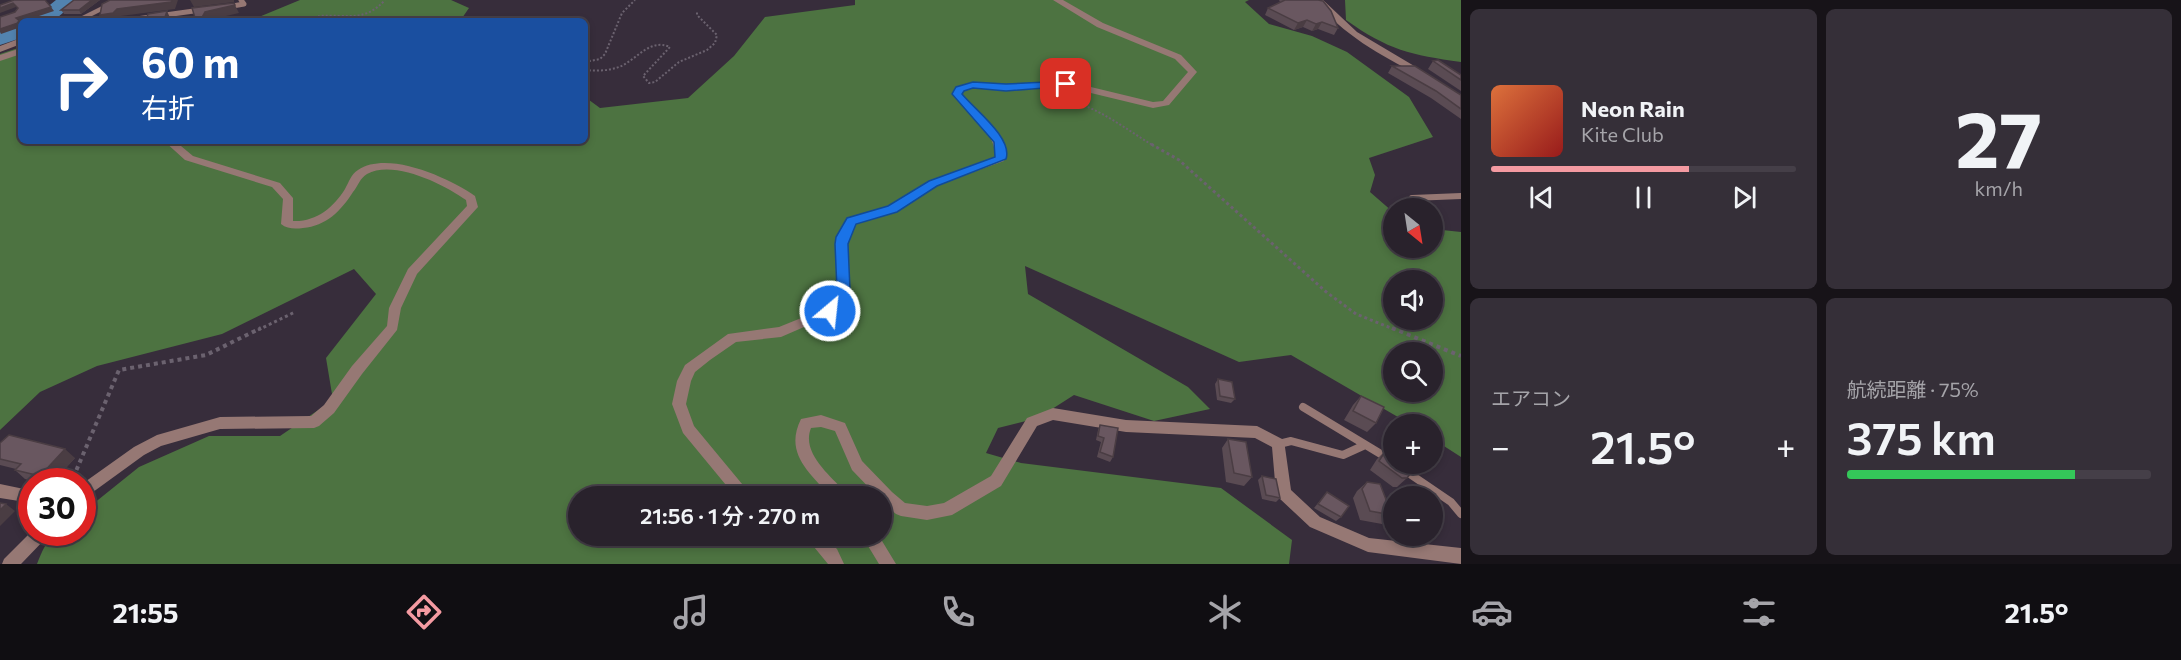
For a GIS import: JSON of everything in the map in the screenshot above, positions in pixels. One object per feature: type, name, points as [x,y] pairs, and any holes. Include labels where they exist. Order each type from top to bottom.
[{"type":"street","points":[[82,18],[120,0]]},
{"type":"street","points":[[736,486],[688,429],[679,404],[690,369],[734,337],[781,332],[830,311],[843,290],[841,244],[842,237],[852,221],[892,209],[933,183],[1000,159],[1002,153],[999,141],[968,109],[957,94],[959,89],[973,85],[1006,88],[1066,84],[1153,105],[1166,103],[1193,72],[1178,57],[1100,26],[1057,0]]},
{"type":"street","points":[[1319,0],[1345,29],[1369,46],[1432,77]]},
{"type":"street","points":[[2,46],[18,42]]},
{"type":"street","points":[[0,58],[18,52]]},
{"type":"street","points":[[96,483],[139,451],[157,441],[220,423],[314,422],[329,410],[357,370],[393,327],[394,308],[412,272],[473,207],[471,198],[460,189],[399,167],[379,166],[364,171],[329,216],[308,224],[287,224],[288,198],[276,185],[189,158],[173,144]]},
{"type":"street","points":[[892,502],[901,510],[927,513],[947,510],[996,482],[1032,422],[1053,414],[1126,426],[1257,432],[1280,444],[1284,493],[1315,522],[1368,545],[1461,556]]},
{"type":"street","points":[[831,486],[801,449],[799,434],[806,423],[820,421],[840,427],[857,465],[877,486]]},
{"type":"street","points":[[10,564],[27,546]]},
{"type":"street","points":[[823,546],[831,554],[836,564]]},
{"type":"street","points":[[876,546],[888,564]]},
{"type":"lane","points":[[215,9],[244,4],[241,0]]},
{"type":"lane","points":[[144,18],[204,10]]},
{"type":"lane","points":[[1412,198],[1461,196]]},
{"type":"lane","points":[[1303,407],[1383,456]]},
{"type":"lane","points":[[1280,444],[1291,441],[1343,455],[1365,445]]},
{"type":"lane","points":[[1411,474],[1451,502],[1461,514]]},
{"type":"path","points":[[318,18],[327,15],[366,16],[376,11],[385,0]]},
{"type":"path","points":[[588,61],[600,59],[605,54],[622,13],[635,0]]},
{"type":"path","points":[[588,70],[604,71],[623,65],[652,45],[665,44],[670,47],[643,76],[649,83],[655,82],[679,63],[716,43],[717,35],[697,15],[697,11]]},
{"type":"path","points":[[1040,98],[1064,98],[1087,107],[1179,160],[1325,291],[1356,314],[1461,356]]},
{"type":"path","points":[[77,468],[118,370],[206,355],[295,312]]},
{"type":"green space","points":[[300,0],[451,0],[469,8],[462,18],[256,18]]},
{"type":"green space","points":[[855,0],[1249,0],[1245,2],[1269,24],[1312,36],[1347,52],[1409,97],[1433,137],[1369,158],[1375,175],[1370,192],[1383,203],[1383,258],[1443,258],[1443,230],[1461,232],[1461,457],[1443,445],[1443,414],[1393,414],[1291,355],[1239,362],[1025,266],[1028,294],[1188,387],[1210,409],[1154,421],[1074,395],[1038,418],[998,428],[986,453],[1021,463],[1221,488],[1292,540],[1289,564],[37,564],[46,546],[96,546],[96,502],[139,467],[209,436],[280,436],[333,400],[326,358],[376,294],[354,269],[222,334],[97,366],[40,392],[0,430],[0,54],[18,48],[18,144],[588,144],[588,99],[600,108],[688,98],[734,56],[765,17],[855,5]]},
{"type":"green space","points":[[1345,0],[1461,0],[1461,62],[1414,54],[1388,45],[1346,20]]},
{"type":"building","points":[[14,0],[45,0],[51,7],[16,18],[18,23],[0,29],[0,17],[15,12],[18,8],[13,3],[0,8],[0,5]]},
{"type":"building","points":[[74,0],[92,0],[79,10],[61,10]]},
{"type":"building","points":[[110,0],[172,0],[171,2],[117,9],[113,13],[100,15],[102,4]]},
{"type":"building","points":[[1285,0],[1323,1],[1331,11],[1338,28],[1322,22],[1316,24],[1307,20],[1298,23],[1268,8]]},
{"type":"building","points":[[234,3],[235,5],[205,12],[202,18],[195,18],[192,8]]},
{"type":"building","points":[[167,11],[165,17],[147,18],[148,14]]},
{"type":"building","points":[[1438,60],[1461,75],[1461,80],[1433,61]]},
{"type":"building","points":[[1392,66],[1415,66],[1461,95],[1461,109],[1436,91]]},
{"type":"building","points":[[1218,379],[1232,382],[1235,399],[1220,396]]},
{"type":"building","points":[[1361,396],[1384,407],[1376,423],[1353,411]]},
{"type":"building","points":[[1100,425],[1118,428],[1113,457],[1100,452],[1104,438],[1098,436]]},
{"type":"building","points":[[9,435],[65,449],[47,468],[18,468],[18,471],[15,470],[21,464],[0,459],[0,443]]},
{"type":"building","points":[[1228,439],[1246,442],[1252,477],[1234,473]]},
{"type":"building","points":[[1397,474],[1410,474],[1407,478]]},
{"type":"building","points":[[1262,476],[1276,479],[1280,498],[1266,495]]},
{"type":"building","points":[[1367,482],[1380,484],[1383,492],[1383,513],[1370,511],[1362,489]]},
{"type":"building","points":[[1327,492],[1349,506],[1341,517],[1318,504]]},
{"type":"waterway","points":[[44,18],[69,0]]},
{"type":"waterway","points":[[0,39],[18,31]]},
{"type":"route","points":[[830,311],[843,290],[841,244],[842,237],[852,221],[892,209],[918,195],[933,183],[1000,159],[1002,153],[999,141],[968,109],[957,94],[959,89],[973,85],[1006,88],[1066,84]]}]
